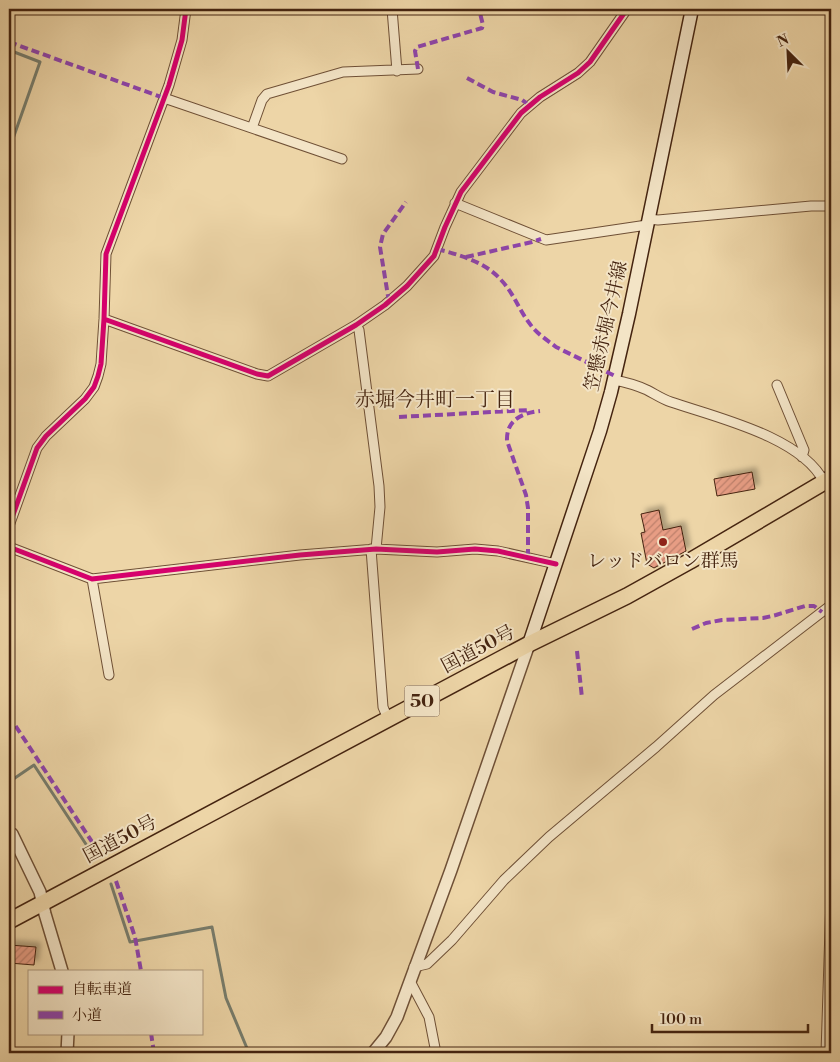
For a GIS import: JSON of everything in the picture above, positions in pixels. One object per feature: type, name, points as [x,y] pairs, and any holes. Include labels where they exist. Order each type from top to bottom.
[{"type":"highway","name":"国道50号","points":[[9,921],[529,644],[627,596],[828,480]]},
{"type":"main road","name":"笠懸赤堀今井線","points":[[529,644],[600,431],[614,380],[692,9]]},
{"type":"street","points":[[9,526],[37,448],[46,436],[75,410],[94,387],[101,364],[106,254],[164,98],[182,40],[186,9]]},
{"type":"street","points":[[392,9],[397,70]]},
{"type":"street","points":[[104,319],[257,374],[268,376],[356,325],[399,294],[427,265],[437,249],[461,192],[520,113],[540,97],[578,73],[590,62],[627,9]]},
{"type":"street","points":[[252,128],[262,100],[267,94],[343,72],[418,69]]},
{"type":"street","points":[[164,98],[342,159]]},
{"type":"street","points":[[455,203],[546,240],[658,220],[811,206],[831,206]]},
{"type":"street","points":[[356,325],[359,330],[379,493],[380,514],[373,549],[383,707],[388,719]]},
{"type":"street","points":[[614,380],[647,390],[670,402],[715,416],[778,441],[802,457],[828,480]]},
{"type":"street","points":[[777,386],[804,450],[802,457]]},
{"type":"street","points":[[9,547],[92,579],[282,557],[373,549],[437,552],[475,548],[498,551],[556,564]]},
{"type":"street","points":[[92,579],[109,675]]},
{"type":"street","points":[[414,968],[427,964],[440,952],[504,880],[548,837],[656,747],[714,695],[831,605]]},
{"type":"street","points":[[373,1053],[386,1037],[397,1017],[451,870],[529,644]]},
{"type":"street","points":[[10,832],[40,892],[62,970]]},
{"type":"street","points":[[826,1053],[831,898]]},
{"type":"street","points":[[410,981],[429,1017],[436,1053]]},
{"type":"street","points":[[67,1053],[68,1034]]},
{"type":"building","points":[[752,472],[755,489],[717,496],[714,479]]},
{"type":"building","name":"レッドバロン群馬","points":[[659,510],[663,530],[681,526],[686,551],[654,568],[647,564],[641,533],[645,532],[641,514]]},
{"type":"building","points":[[9,945],[36,947],[34,965],[9,963]]},
{"type":"waterway","points":[[9,50],[40,62],[9,150]]},
{"type":"waterway","points":[[9,782],[34,765],[95,858]]},
{"type":"waterway","points":[[111,884],[130,942],[212,927],[226,998],[249,1053]]},
{"type":"marked path","points":[[418,69],[415,51],[417,47],[482,28],[479,9]]},
{"type":"marked path","points":[[9,42],[164,98]]},
{"type":"marked path","points":[[467,78],[493,92],[522,100],[529,105]]},
{"type":"marked path","points":[[389,302],[380,247],[383,234],[406,202]]},
{"type":"marked path","points":[[466,257],[541,239]]},
{"type":"marked path","points":[[437,249],[480,264],[496,274],[506,286],[526,319],[538,333],[556,347],[615,376]]},
{"type":"marked path","points":[[399,417],[530,410]]},
{"type":"marked path","points":[[528,557],[528,508],[526,495],[507,441],[507,434],[516,419],[540,411]]},
{"type":"marked path","points":[[692,629],[706,623],[722,620],[763,618],[805,606],[814,606],[822,612]]},
{"type":"marked path","points":[[577,651],[582,698]]},
{"type":"marked path","points":[[9,716],[98,851]]},
{"type":"marked path","points":[[116,881],[135,937],[141,970]]},
{"type":"marked path","points":[[151,1034],[154,1053]]},
{"type":"cycle path","points":[[9,526],[37,448],[46,436],[85,399],[94,387],[98,376],[101,364],[104,319],[106,254],[169,85],[182,40],[186,9]]},
{"type":"cycle path","points":[[104,319],[257,374],[268,376],[356,325],[385,305],[407,286],[434,256],[461,192],[521,113],[540,97],[578,73],[590,62],[627,9]]},
{"type":"cycle path","points":[[9,547],[92,579],[300,555],[376,549],[437,552],[475,549],[498,551],[556,564]]},
{"type":"place","name":"レッドバロン群馬","points":[[663,542]]},
{"type":"district","name":"赤堀今井町一丁目","points":[[435,400]]}]
